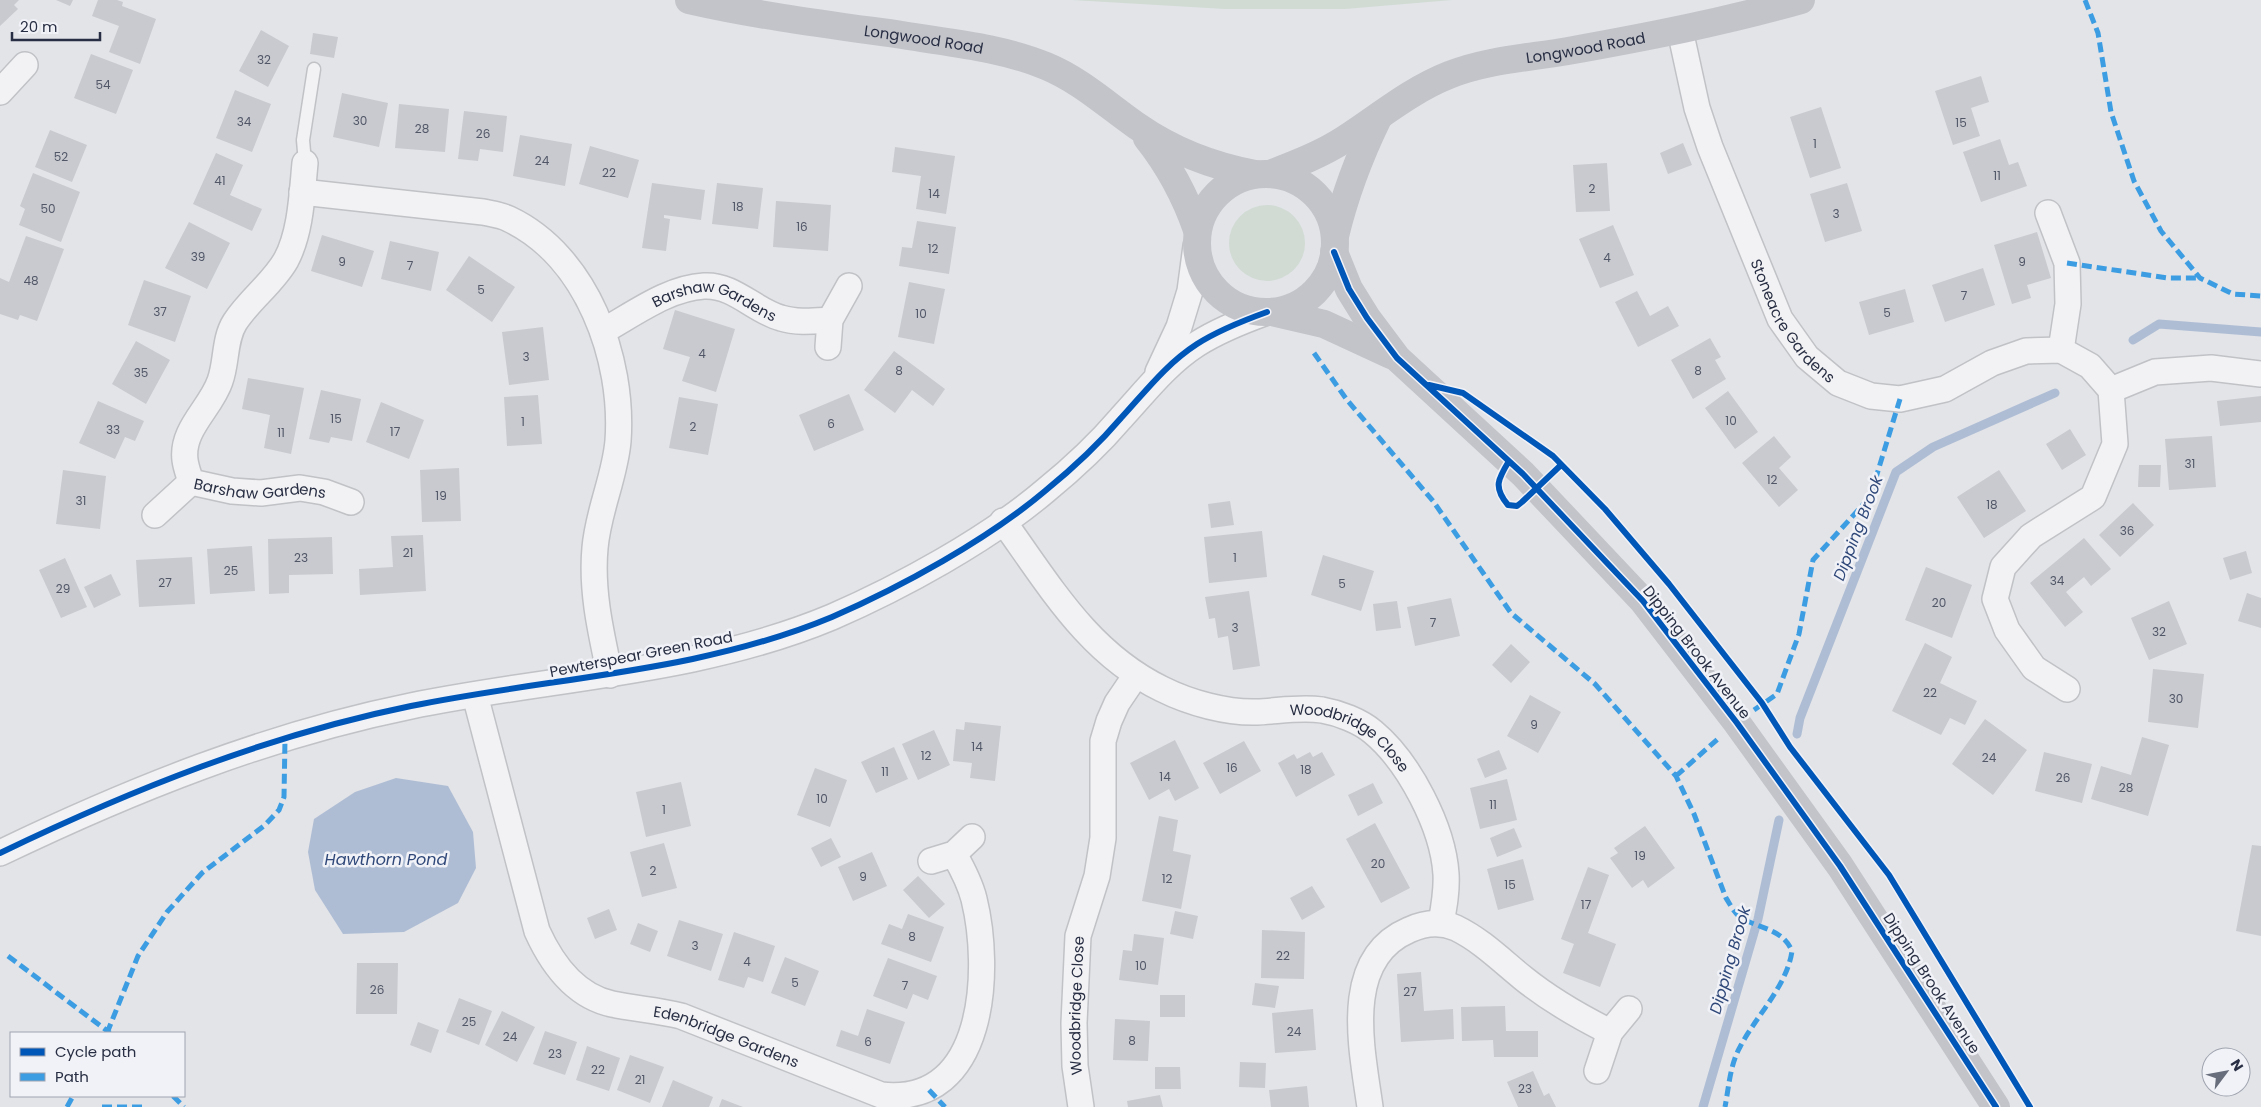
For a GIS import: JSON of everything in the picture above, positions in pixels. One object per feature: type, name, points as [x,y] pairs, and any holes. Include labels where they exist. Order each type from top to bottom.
[{"type":"street","name":"Longwood Road","points":[[689,0],[850,28],[992,49],[1046,66],[1089,89],[1138,127],[1179,151],[1220,168],[1262,174],[1303,162],[1343,140],[1411,94],[1448,75],[1495,61],[1555,53],[1680,30],[1801,0]]},
{"type":"street","name":"Stoneacre Gardens","points":[[1680,30],[1697,108],[1710,147],[1780,318],[1807,357],[1838,383],[1871,396],[1900,399],[1945,389],[1992,363],[2026,351],[2061,350]]},
{"type":"street","points":[[0,92],[25,65]]},
{"type":"street","name":"Longwood Road","points":[[1334,244],[1344,197],[1358,157],[1379,117]]},
{"type":"street","name":"Longwood Road","points":[[1138,127],[1166,163],[1186,198],[1197,238]]},
{"type":"street","name":"Barshaw Gardens","points":[[305,163],[293,241],[286,260],[244,309],[234,325],[220,382],[193,427],[186,443],[185,459],[191,482],[232,491],[261,493],[300,488],[324,492],[353,505]]},
{"type":"street","points":[[1262,174],[1285,176],[1304,185],[1319,199],[1330,216],[1334,244],[1327,273],[1320,286],[1310,295],[1286,310],[1269,312],[1248,310],[1226,300],[1209,283],[1198,261],[1197,238],[1204,210],[1217,193],[1235,181],[1262,174]]},
{"type":"street","points":[[302,192],[484,212],[507,218],[545,242],[575,278],[603,331],[612,360],[619,414],[618,442],[611,478],[599,522],[595,548],[596,604],[610,675]]},
{"type":"street","points":[[2048,213],[2068,264],[2068,304],[2061,350],[2090,366],[2111,390],[2115,444],[2093,497],[2031,536],[2003,567],[1994,599],[2007,630],[2034,668],[2067,690]]},
{"type":"street","name":"Pewterspear Green Road","points":[[1156,377],[1178,327],[1187,299],[1197,238]]},
{"type":"street","name":"Dipping Brook Avenue","points":[[1334,244],[1349,289],[1362,311],[1397,358],[1523,474],[1643,601],[1738,723],[1840,866],[1996,1107]]},
{"type":"street","name":"Barshaw Gardens","points":[[603,331],[669,296],[687,289],[706,286],[723,288],[780,318],[799,321],[830,320]]},
{"type":"street","points":[[828,347],[830,320],[849,286]]},
{"type":"street","name":"Dipping Brook Avenue","points":[[1269,312],[1324,324],[1397,358]]},
{"type":"street","name":"Pewterspear Green Road","points":[[0,853],[92,810],[173,776],[247,751],[344,722],[412,706],[610,675],[704,658],[775,638],[833,616],[897,586],[952,555],[1003,522],[1042,494],[1086,455],[1120,420],[1156,377],[1194,346],[1230,325],[1269,312]]},
{"type":"street","points":[[2111,390],[2155,372],[2211,368],[2261,374]]},
{"type":"street","points":[[155,515],[191,482]]},
{"type":"street","name":"Woodbridge Close","points":[[1003,522],[1077,622],[1102,650],[1136,675],[1164,690],[1221,709],[1255,712],[1321,710],[1339,714],[1372,731],[1402,763],[1431,819],[1441,848],[1446,873],[1441,923]]},
{"type":"street","name":"Woodbridge Close","points":[[1080,1107],[1075,1066],[1074,1023],[1078,936],[1097,876],[1103,838],[1103,741],[1117,703],[1136,675]]},
{"type":"street","name":"Edenbridge Gardens","points":[[475,695],[537,932],[546,950],[573,984],[592,997],[612,1004],[659,1010],[681,1016],[881,1094],[897,1098],[929,1090],[951,1074],[960,1064],[969,1047],[978,1003],[982,958],[974,897],[965,872],[952,850]]},
{"type":"street","points":[[1370,1107],[1362,1048],[1362,1008],[1364,985],[1369,966],[1379,950],[1395,936],[1419,926],[1441,923],[1471,936],[1524,979],[1587,1021],[1610,1032]]},
{"type":"street","points":[[1597,1070],[1610,1032],[1629,1009]]},
{"type":"lane","points":[[305,163],[302,140],[314,69]]},
{"type":"shaded area","points":[[1072,0],[1452,0],[1345,9],[1225,9]]},
{"type":"shaded area","points":[[1267,205],[1282,208],[1294,216],[1302,228],[1305,243],[1302,258],[1294,270],[1282,278],[1267,281],[1252,278],[1240,270],[1232,258],[1229,243],[1232,228],[1240,216],[1252,208]]},
{"type":"water","name":"Hawthorn Pond","points":[[396,778],[448,786],[473,832],[476,868],[458,903],[404,932],[343,934],[315,890],[308,852],[314,819],[355,792]]},
{"type":"building","points":[[0,0],[19,0],[14,5],[18,9],[0,26]]},
{"type":"building","points":[[56,0],[73,0],[70,6]]},
{"type":"building","points":[[98,0],[117,0],[123,2],[122,6],[156,19],[140,64],[109,52],[119,26],[92,16]]},
{"type":"building","points":[[261,30],[289,46],[268,87],[239,71]]},
{"type":"building","points":[[313,33],[338,37],[334,58],[310,54]]},
{"type":"building","points":[[91,54],[133,70],[116,114],[74,98]]},
{"type":"building","points":[[1981,76],[1989,102],[1971,108],[1980,136],[1953,145],[1935,91]]},
{"type":"building","points":[[235,90],[271,104],[252,152],[216,138]]},
{"type":"building","points":[[342,93],[388,103],[379,147],[333,137]]},
{"type":"building","points":[[399,104],[449,109],[445,152],[395,148]]},
{"type":"building","points":[[1821,107],[1841,168],[1810,178],[1790,117]]},
{"type":"building","points":[[464,111],[507,116],[503,152],[480,149],[478,161],[458,159]]},
{"type":"building","points":[[50,130],[87,145],[72,182],[35,167]]},
{"type":"building","points":[[520,135],[572,144],[565,186],[513,176]]},
{"type":"building","points":[[2000,139],[2009,165],[2018,162],[2027,186],[1981,202],[1963,152]]},
{"type":"building","points":[[1683,143],[1692,165],[1668,174],[1660,153]]},
{"type":"building","points":[[590,146],[639,160],[628,198],[579,184]]},
{"type":"building","points":[[895,147],[955,156],[946,214],[916,209],[921,176],[892,172]]},
{"type":"building","points":[[216,153],[243,165],[230,195],[262,209],[252,231],[193,204]]},
{"type":"building","points":[[1607,163],[1610,211],[1576,212],[1573,165]]},
{"type":"building","points":[[33,173],[80,192],[61,242],[19,225],[25,209],[20,206]]},
{"type":"building","points":[[652,183],[705,190],[701,220],[664,215],[664,218],[670,219],[666,251],[642,248]]},
{"type":"building","points":[[717,183],[763,188],[758,229],[712,224]]},
{"type":"building","points":[[1847,183],[1862,231],[1825,242],[1810,194]]},
{"type":"building","points":[[776,201],[831,205],[828,251],[773,247]]},
{"type":"building","points":[[917,221],[956,227],[949,274],[899,266],[902,247],[912,248]]},
{"type":"building","points":[[189,222],[230,243],[207,289],[165,268]]},
{"type":"building","points":[[1613,225],[1634,275],[1600,288],[1579,239]]},
{"type":"building","points":[[2037,232],[2051,278],[2027,285],[2031,298],[2012,304],[1994,245]]},
{"type":"building","points":[[322,235],[374,251],[362,287],[311,271]]},
{"type":"building","points":[[26,236],[64,249],[37,321],[20,315],[18,320],[0,314],[0,278],[9,282]]},
{"type":"building","points":[[390,241],[439,252],[431,291],[381,279]]},
{"type":"building","points":[[469,256],[515,287],[492,322],[446,290]]},
{"type":"building","points":[[1983,268],[1995,305],[1945,322],[1932,285]]},
{"type":"building","points":[[144,280],[191,296],[175,342],[128,325]]},
{"type":"building","points":[[909,282],[945,289],[934,344],[898,337]]},
{"type":"building","points":[[1905,289],[1914,322],[1869,335],[1859,302]]},
{"type":"building","points":[[1637,291],[1650,316],[1668,306],[1679,326],[1638,347],[1615,302]]},
{"type":"building","points":[[675,310],[735,329],[716,392],[682,381],[690,357],[663,349]]},
{"type":"building","points":[[543,327],[549,380],[509,385],[502,332]]},
{"type":"building","points":[[1710,338],[1721,357],[1715,360],[1726,379],[1693,399],[1671,360]]},
{"type":"building","points":[[136,341],[170,360],[146,404],[112,384]]},
{"type":"building","points":[[894,351],[945,389],[933,406],[912,390],[895,413],[864,390]]},
{"type":"building","points":[[248,378],[304,388],[291,454],[264,448],[270,415],[242,409]]},
{"type":"building","points":[[321,390],[361,399],[352,441],[331,437],[329,443],[309,439]]},
{"type":"building","points":[[1728,391],[1758,432],[1735,449],[1705,408]]},
{"type":"building","points":[[849,394],[864,430],[814,451],[799,415]]},
{"type":"building","points":[[538,395],[542,444],[507,446],[504,397]]},
{"type":"building","points":[[2261,396],[2261,422],[2220,426],[2217,401]]},
{"type":"building","points":[[679,397],[718,404],[708,455],[669,448]]},
{"type":"building","points":[[98,401],[144,421],[135,441],[125,437],[115,459],[79,443]]},
{"type":"building","points":[[381,402],[424,420],[409,459],[366,442]]},
{"type":"building","points":[[2070,429],[2086,455],[2062,470],[2046,444]]},
{"type":"building","points":[[1774,436],[1791,457],[1779,468],[1798,490],[1779,507],[1742,463]]},
{"type":"building","points":[[2212,436],[2216,487],[2169,490],[2165,439]]},
{"type":"building","points":[[2139,465],[2161,465],[2160,487],[2138,487]]},
{"type":"building","points":[[459,468],[461,521],[422,522],[420,470]]},
{"type":"building","points":[[63,470],[106,476],[100,529],[56,524]]},
{"type":"building","points":[[1999,470],[2026,511],[1984,538],[1957,497]]},
{"type":"building","points":[[1230,501],[1234,525],[1211,528],[1208,504]]},
{"type":"building","points":[[2133,503],[2154,525],[2120,557],[2099,535]]},
{"type":"building","points":[[1262,531],[1267,577],[1209,583],[1204,537]]},
{"type":"building","points":[[423,535],[426,591],[360,595],[359,569],[393,567],[391,536]]},
{"type":"building","points":[[332,537],[333,574],[289,575],[289,593],[269,594],[268,539]]},
{"type":"building","points":[[2084,538],[2111,569],[2091,586],[2084,577],[2066,592],[2083,612],[2065,627],[2030,583]]},
{"type":"building","points":[[252,546],[255,591],[210,594],[207,549]]},
{"type":"building","points":[[2246,551],[2252,573],[2230,580],[2223,558]]},
{"type":"building","points":[[1323,555],[1374,571],[1361,611],[1311,595]]},
{"type":"building","points":[[192,557],[195,604],[139,607],[136,560]]},
{"type":"building","points":[[65,558],[87,607],[61,618],[39,570]]},
{"type":"building","points":[[1926,567],[1972,585],[1952,638],[1905,620]]},
{"type":"building","points":[[111,574],[121,595],[94,608],[84,587]]},
{"type":"building","points":[[1249,591],[1260,666],[1233,670],[1228,636],[1218,638],[1215,618],[1209,619],[1205,597]]},
{"type":"building","points":[[2247,593],[2261,598],[2261,628],[2238,621]]},
{"type":"building","points":[[1451,598],[1460,636],[1415,646],[1407,607]]},
{"type":"building","points":[[1397,601],[1401,628],[1376,631],[1373,604]]},
{"type":"building","points":[[2169,601],[2187,644],[2149,660],[2131,618]]},
{"type":"building","points":[[1925,643],[1952,657],[1940,683],[1977,701],[1965,725],[1950,718],[1941,735],[1892,711]]},
{"type":"building","points":[[1511,644],[1530,662],[1511,683],[1492,665]]},
{"type":"building","points":[[2153,669],[2204,674],[2198,728],[2148,722]]},
{"type":"building","points":[[1530,695],[1561,712],[1538,753],[1507,736]]},
{"type":"building","points":[[1985,719],[2027,750],[1993,795],[1952,764]]},
{"type":"building","points":[[965,722],[1001,726],[995,781],[970,778],[972,763],[953,761],[956,729],[964,730]]},
{"type":"building","points":[[934,730],[950,765],[918,780],[902,744]]},
{"type":"building","points":[[2142,737],[2169,745],[2148,816],[2091,799],[2101,766],[2131,775]]},
{"type":"building","points":[[1175,740],[1199,788],[1175,801],[1169,789],[1149,800],[1130,763]]},
{"type":"building","points":[[1244,741],[1261,771],[1220,794],[1203,763]]},
{"type":"building","points":[[894,747],[908,779],[876,793],[861,762]]},
{"type":"building","points":[[1499,750],[1507,769],[1485,778],[1477,759]]},
{"type":"building","points":[[1310,752],[1313,757],[1322,752],[1335,775],[1296,797],[1278,763],[1294,754],[1297,759]]},
{"type":"building","points":[[2044,752],[2092,764],[2082,803],[2035,791]]},
{"type":"building","points":[[815,768],[847,780],[830,827],[797,815]]},
{"type":"building","points":[[1507,779],[1517,820],[1480,829],[1470,788]]},
{"type":"building","points":[[681,782],[691,826],[646,837],[636,792]]},
{"type":"building","points":[[1373,783],[1383,803],[1358,816],[1348,795]]},
{"type":"building","points":[[1159,816],[1178,820],[1173,851],[1191,855],[1181,909],[1142,901]]},
{"type":"building","points":[[1375,823],[1410,888],[1381,903],[1346,839]]},
{"type":"building","points":[[1645,826],[1675,868],[1648,888],[1643,880],[1632,888],[1610,858],[1618,853],[1614,848]]},
{"type":"building","points":[[1514,828],[1522,847],[1497,857],[1490,838]]},
{"type":"building","points":[[831,838],[841,857],[821,867],[811,848]]},
{"type":"building","points":[[664,843],[677,888],[642,897],[630,852]]},
{"type":"building","points":[[2252,845],[2261,846],[2261,936],[2236,931]]},
{"type":"building","points":[[872,852],[887,886],[853,901],[838,867]]},
{"type":"building","points":[[1523,859],[1534,900],[1498,910],[1487,869]]},
{"type":"building","points":[[1588,867],[1609,875],[1588,933],[1616,944],[1600,987],[1563,973],[1574,944],[1561,939]]},
{"type":"building","points":[[918,876],[945,904],[929,918],[903,890]]},
{"type":"building","points":[[1312,886],[1325,907],[1302,920],[1290,898]]},
{"type":"building","points":[[609,909],[617,930],[595,939],[587,918]]},
{"type":"building","points":[[1175,911],[1198,916],[1193,939],[1170,934]]},
{"type":"building","points":[[908,914],[944,927],[931,962],[881,944],[889,924],[902,929]]},
{"type":"building","points":[[679,920],[723,934],[711,971],[667,956]]},
{"type":"building","points":[[638,923],[658,931],[650,952],[630,944]]},
{"type":"building","points":[[1262,930],[1305,932],[1304,979],[1261,978]]},
{"type":"building","points":[[734,932],[775,946],[763,982],[748,977],[744,988],[718,980]]},
{"type":"building","points":[[1134,934],[1164,938],[1158,985],[1119,980],[1123,950],[1132,951]]},
{"type":"building","points":[[785,957],[819,971],[805,1006],[771,993]]},
{"type":"building","points":[[888,958],[937,976],[928,1000],[913,994],[907,1009],[873,996]]},
{"type":"building","points":[[357,963],[398,963],[397,1014],[356,1014]]},
{"type":"building","points":[[1421,972],[1424,1011],[1453,1009],[1454,1039],[1401,1042],[1397,974]]},
{"type":"building","points":[[1255,983],[1279,986],[1275,1008],[1252,1005]]},
{"type":"building","points":[[1160,995],[1185,995],[1185,1017],[1160,1017]]},
{"type":"building","points":[[459,998],[492,1011],[479,1045],[446,1032]]},
{"type":"building","points":[[1505,1006],[1506,1031],[1538,1031],[1538,1057],[1494,1057],[1493,1040],[1462,1041],[1461,1007]]},
{"type":"building","points":[[867,1009],[905,1022],[890,1064],[836,1046],[841,1030],[858,1036]]},
{"type":"building","points":[[1313,1009],[1316,1050],[1275,1053],[1272,1013]]},
{"type":"building","points":[[502,1011],[535,1027],[517,1062],[485,1045]]},
{"type":"building","points":[[1115,1019],[1150,1021],[1148,1061],[1113,1060]]},
{"type":"building","points":[[418,1022],[439,1030],[431,1053],[410,1045]]},
{"type":"building","points":[[545,1031],[577,1042],[565,1075],[533,1064]]},
{"type":"building","points":[[587,1046],[620,1058],[609,1091],[576,1080]]},
{"type":"building","points":[[630,1055],[664,1067],[650,1103],[617,1090]]},
{"type":"building","points":[[1240,1062],[1266,1063],[1265,1088],[1239,1087]]},
{"type":"building","points":[[1155,1067],[1180,1067],[1181,1089],[1155,1089]]},
{"type":"building","points":[[1533,1071],[1544,1096],[1549,1093],[1556,1107],[1518,1107],[1507,1082]]},
{"type":"building","points":[[673,1080],[713,1097],[709,1107],[662,1107]]},
{"type":"building","points":[[1307,1086],[1309,1107],[1271,1107],[1269,1090]]},
{"type":"building","points":[[1160,1095],[1163,1107],[1128,1107],[1127,1101]]},
{"type":"building","points":[[722,1099],[743,1107],[719,1107]]},
{"type":"waterway","name":"Dipping Brook","points":[[2133,340],[2159,324],[2261,332]]},
{"type":"waterway","name":"Dipping Brook","points":[[1797,734],[1800,718],[1896,472],[1933,447],[2055,393]]},
{"type":"waterway","name":"Dipping Brook","points":[[1703,1107],[1758,919],[1779,820]]},
{"type":"marked path","points":[[2085,0],[2098,33],[2111,112],[2134,181],[2161,231],[2200,278],[2233,294],[2261,296]]},
{"type":"marked path","points":[[2067,263],[2168,278],[2200,278]]},
{"type":"marked path","points":[[1314,353],[1347,400],[1433,501],[1511,613],[1595,684],[1676,776],[1694,814],[1726,898],[1736,913],[1747,921],[1776,933],[1788,943],[1792,951],[1789,964],[1778,989],[1747,1035],[1737,1054],[1730,1076],[1725,1107]]},
{"type":"marked path","points":[[1754,710],[1777,694],[1799,634],[1813,560],[1870,497],[1900,399]]},
{"type":"marked path","points":[[1676,776],[1720,737]]},
{"type":"marked path","points":[[107,1032],[138,956],[167,912],[202,873],[265,825],[279,810],[284,797],[285,739]]},
{"type":"marked path","points":[[8,956],[109,1032]]},
{"type":"marked path","points":[[929,1090],[945,1107]]},
{"type":"marked path","points":[[67,1107],[72,1097]]},
{"type":"marked path","points":[[174,1097],[184,1107]]},
{"type":"marked path","points":[[102,1107],[143,1107]]},
{"type":"cycle path","points":[[1334,252],[1349,289],[1367,318],[1397,358],[1523,474],[1643,601],[1737,723],[1840,866],[1996,1107]]},
{"type":"cycle path","points":[[0,853],[150,786],[305,732],[358,718],[464,696],[624,672],[677,662],[781,636],[832,617],[914,577],[997,527],[1055,483],[1075,465],[1103,438],[1175,360],[1197,344],[1222,330],[1267,312]]},
{"type":"cycle path","points":[[1429,385],[1463,393],[1553,456],[1605,509],[1669,584],[1762,703],[1790,747],[1889,875],[2030,1107]]},
{"type":"cycle path","points":[[1509,461],[1500,478],[1499,488],[1503,499],[1508,505],[1517,506],[1561,465]]}]
